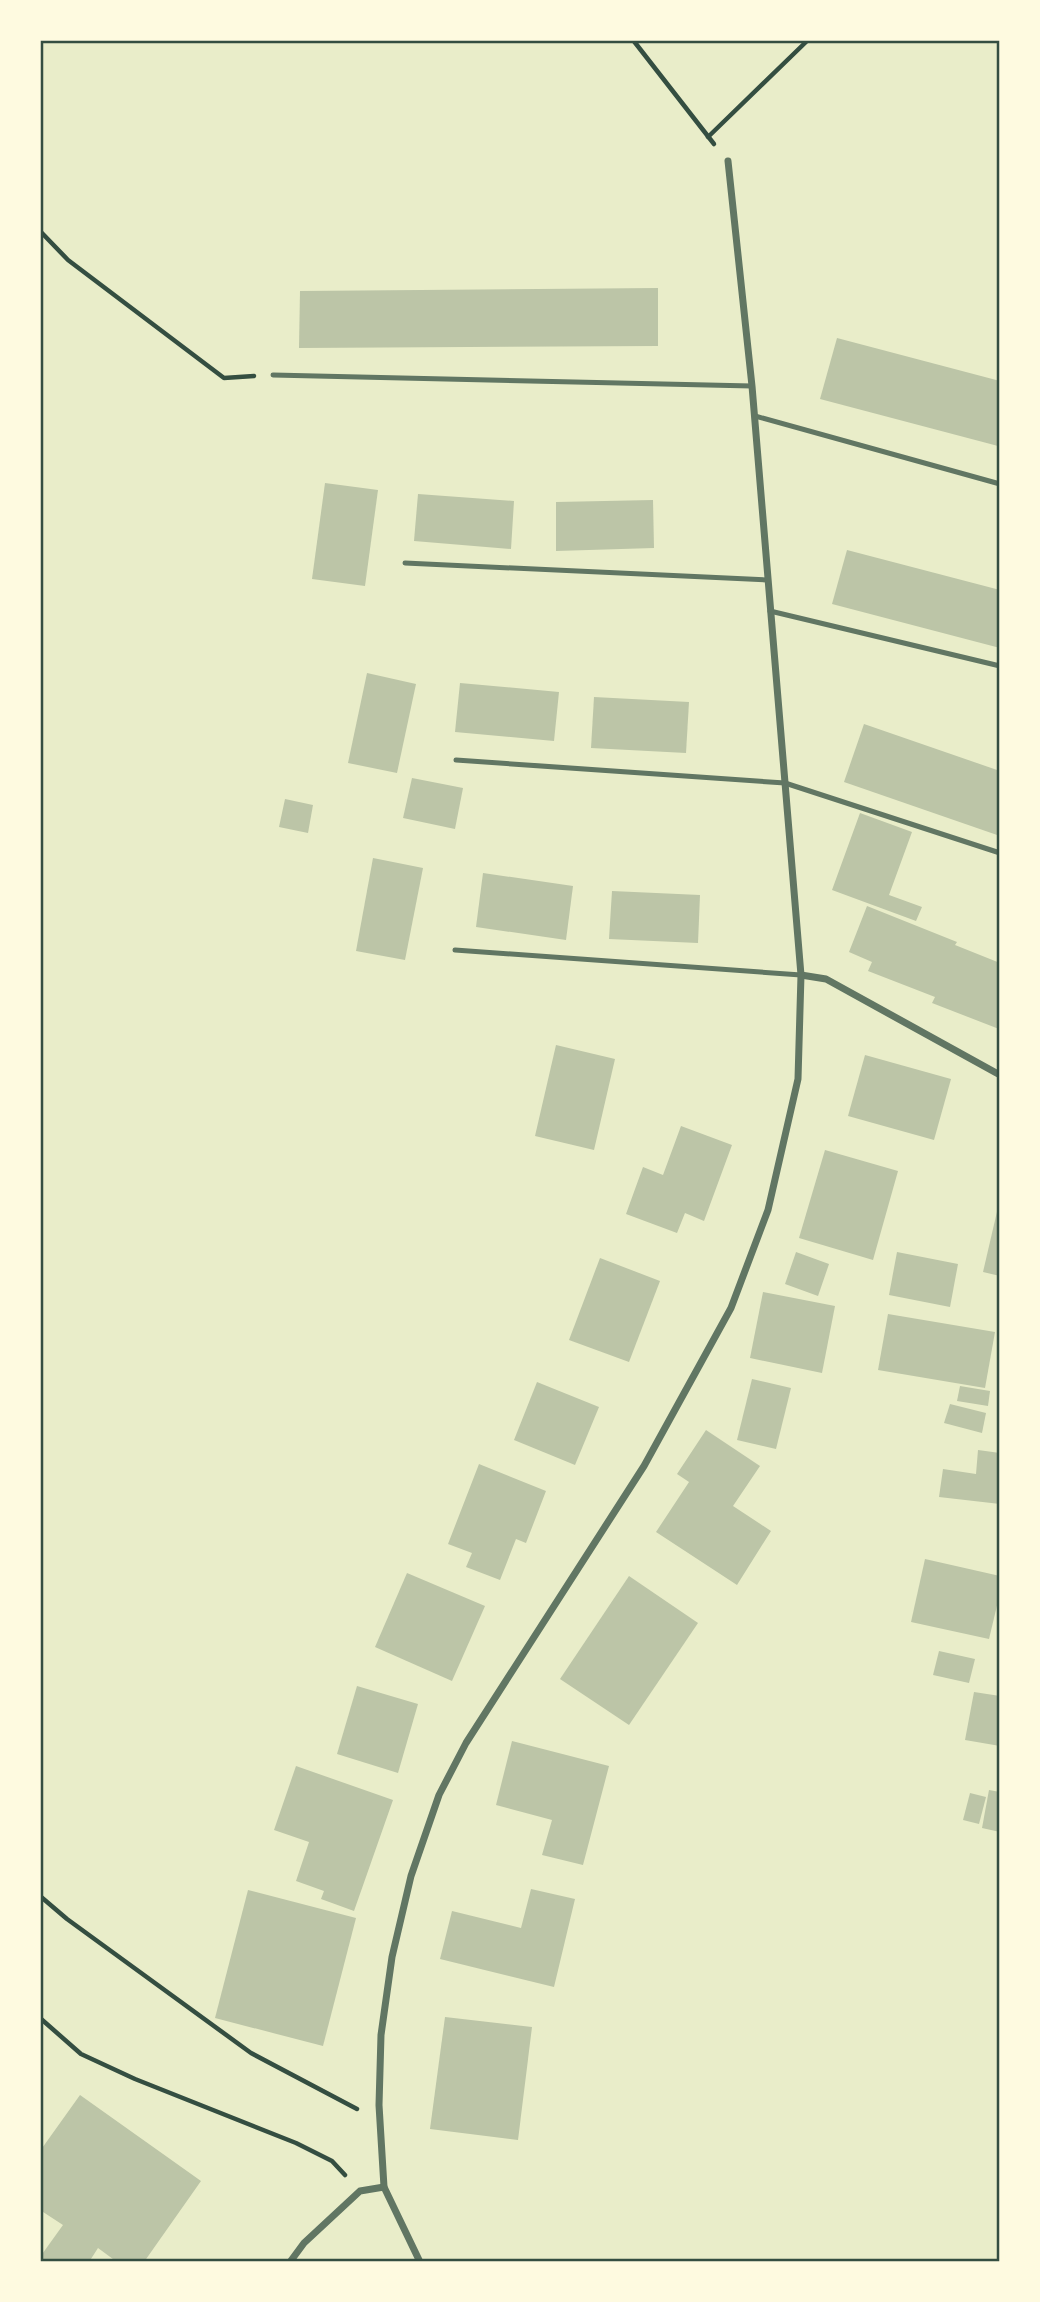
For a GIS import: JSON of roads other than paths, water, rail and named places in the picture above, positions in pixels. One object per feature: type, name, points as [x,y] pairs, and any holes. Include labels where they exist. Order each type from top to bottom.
[{"type":"street","points":[[420,2262],[384,2187],[380,2120],[381,2035],[392,1957],[411,1876],[439,1795],[466,1743],[644,1466],[731,1308],[768,1210],[798,1079],[801,975],[755,416],[728,161]]},
{"type":"street","points":[[801,975],[826,979],[1000,1075]]},
{"type":"street","points":[[290,2262],[304,2243],[360,2191],[384,2187]]},
{"type":"lane","points":[[273,375],[752,386]]},
{"type":"lane","points":[[755,416],[1000,484]]},
{"type":"lane","points":[[405,563],[768,580]]},
{"type":"lane","points":[[771,611],[1000,666]]},
{"type":"lane","points":[[456,760],[785,783],[1000,853]]},
{"type":"lane","points":[[455,950],[801,975]]}]
